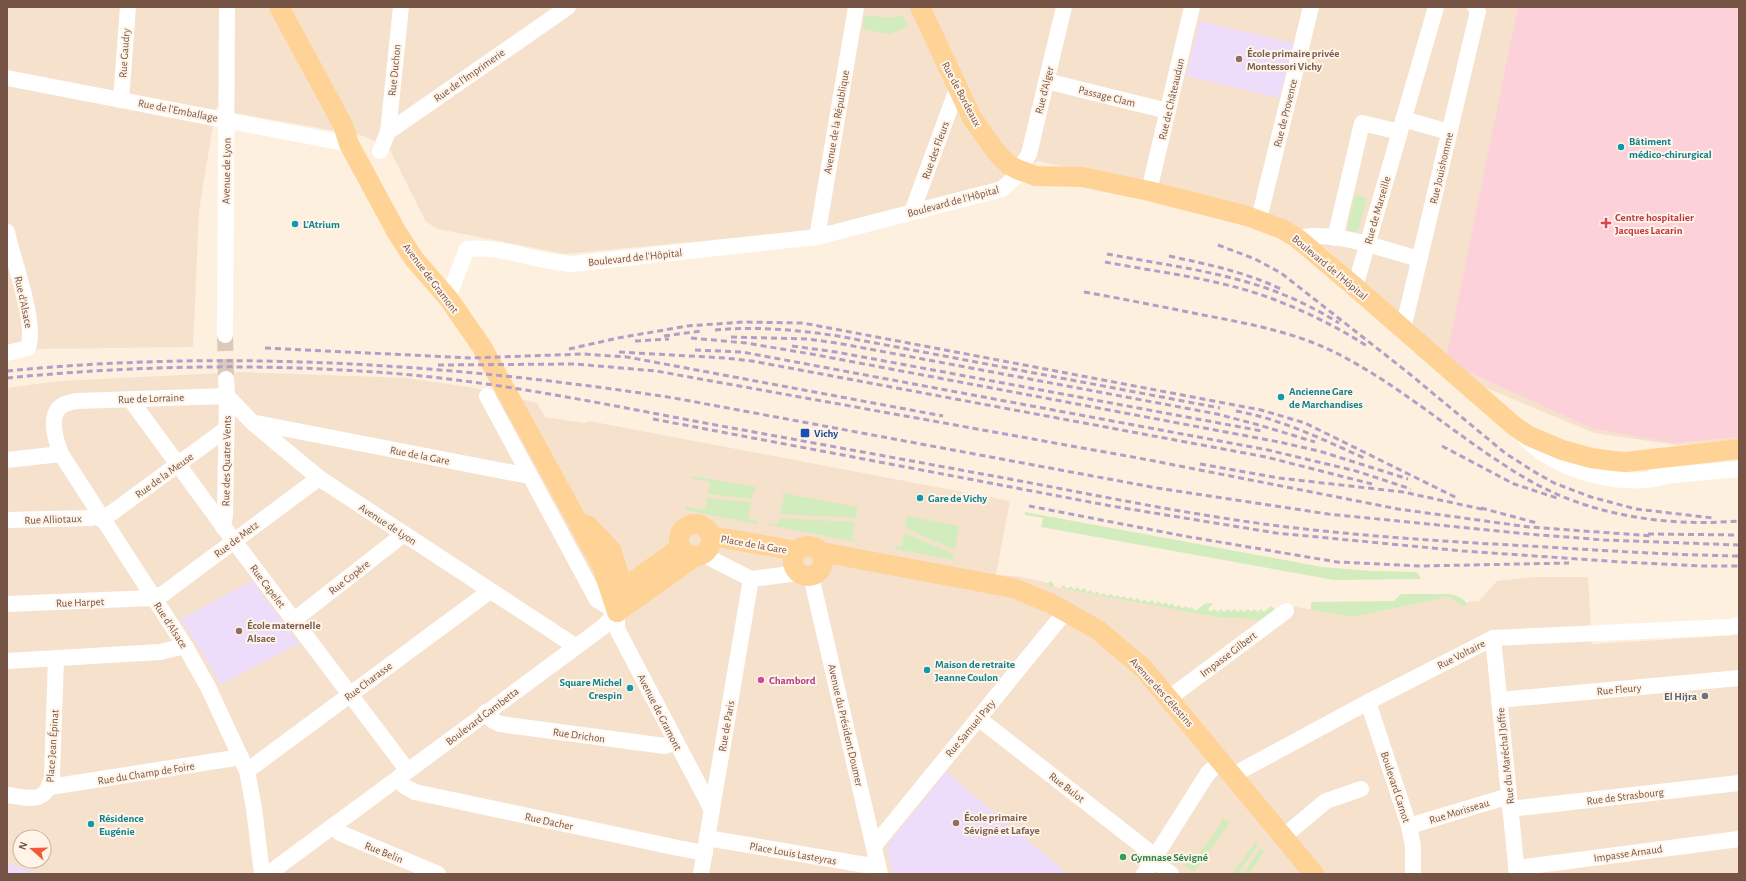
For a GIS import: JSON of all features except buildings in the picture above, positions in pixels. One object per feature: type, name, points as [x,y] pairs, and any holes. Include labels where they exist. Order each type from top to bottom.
[{"type":"main road","name":"Avenue de Gramont","points":[[279,7],[343,125],[349,144],[396,231],[414,259],[448,298],[482,347],[510,397],[566,504],[602,566],[617,612]]},
{"type":"main road","name":"Rue de Bordeaux","points":[[920,7],[957,89],[972,118],[996,153],[1019,170]]},
{"type":"main road","name":"Boulevard de l'Hôpital","points":[[1019,170],[1036,176],[1082,177],[1149,191],[1259,219],[1282,229],[1297,238],[1355,287],[1513,425],[1529,436],[1562,450],[1591,458],[1627,458],[1739,449]]},
{"type":"main road","name":"Boulevard de l'Hôpital","points":[[1472,388],[1517,419],[1552,435],[1627,458]]},
{"type":"main road","name":"Avenue de Gramont","points":[[566,504],[611,550],[624,588]]},
{"type":"main road","name":"Boulevard Gambetta","points":[[617,612],[700,548]]},
{"type":"main road","points":[[617,612],[624,588],[700,548]]},
{"type":"main road","name":"Place de la Gare","points":[[700,548],[807,563]]},
{"type":"main road","name":"Avenue des Célestins","points":[[807,563],[843,556],[1013,588],[1066,611],[1098,630],[1144,669],[1314,874]]},
{"type":"street","name":"Rue Gaudry","points":[[121,100],[128,7]]},
{"type":"street","name":"Avenue de Lyon","points":[[225,335],[227,7]]},
{"type":"street","name":"Rue Duchon","points":[[388,132],[401,7]]},
{"type":"street","name":"Rue de l'Imprimerie","points":[[388,132],[568,7]]},
{"type":"street","name":"Avenue de la République","points":[[817,237],[856,7]]},
{"type":"street","name":"Rue d'Alger","points":[[1019,170],[1029,154],[1064,7]]},
{"type":"street","name":"Rue de Châteaudun","points":[[1149,191],[1192,7]]},
{"type":"street","name":"Rue de Provence","points":[[1259,219],[1311,7]]},
{"type":"street","name":"Rue de Marseille","points":[[1355,287],[1436,7]]},
{"type":"street","name":"Rue Jouishomme","points":[[1404,329],[1419,259],[1478,11],[1475,7]]},
{"type":"street","name":"Rue de l'Emballage","points":[[7,78],[349,144]]},
{"type":"street","name":"Passage Clam","points":[[1046,81],[1168,111]]},
{"type":"street","name":"Rue des Fleurs","points":[[912,212],[957,89]]},
{"type":"street","points":[[1335,238],[1362,123],[1449,132]]},
{"type":"street","points":[[380,151],[388,132]]},
{"type":"street","name":"Boulevard de l'Hôpital","points":[[448,298],[466,249],[483,247],[545,261],[572,264],[817,237],[1002,189],[1014,178],[1019,170]]},
{"type":"street","name":"Rue d'Alsace","points":[[7,232],[9,249],[30,326],[31,338],[28,348],[7,354]]},
{"type":"street","points":[[1297,238],[1311,235],[1335,238],[1419,259]]},
{"type":"street","points":[[226,379],[227,396]]},
{"type":"street","name":"Avenue de Lyon","points":[[227,396],[253,423],[319,478],[575,646]]},
{"type":"street","name":"Rue de Lorraine","points":[[76,401],[227,396]]},
{"type":"street","name":"Rue des Quatre Vents","points":[[223,527],[225,515],[227,396]]},
{"type":"street","points":[[487,396],[597,600],[617,612]]},
{"type":"street","name":"Rue Capelet","points":[[130,399],[223,527],[350,694],[403,774]]},
{"type":"street","name":"Rue d'Alsace","points":[[76,401],[62,406],[56,415],[54,426],[61,454],[185,646],[208,687],[244,764],[254,808],[262,874]]},
{"type":"street","name":"Rue de la Gare","points":[[253,423],[529,476]]},
{"type":"street","points":[[1513,425],[1536,448],[1552,459],[1588,474],[1647,481],[1664,477]]},
{"type":"street","name":"Rue de la Meuse","points":[[101,518],[178,465],[226,429]]},
{"type":"street","points":[[286,451],[311,435]]},
{"type":"street","points":[[7,460],[61,454]]},
{"type":"street","points":[[1627,458],[1628,472],[1647,477],[1664,477],[1739,470]]},
{"type":"street","name":"Rue de Metz","points":[[153,598],[163,594],[319,478]]},
{"type":"street","name":"Rue Alliotaux","points":[[7,520],[101,518]]},
{"type":"street","name":"Rue Copère","points":[[294,620],[404,534]]},
{"type":"street","name":"Place de la Gare","points":[[700,548],[751,579]]},
{"type":"street","points":[[751,579],[807,563]]},
{"type":"street","name":"Avenue du Président Doumer","points":[[807,563],[879,869]]},
{"type":"street","name":"Rue de Paris","points":[[701,874],[751,579]]},
{"type":"street","name":"Rue Charasse","points":[[244,764],[350,694],[490,590]]},
{"type":"street","name":"Rue Harpet","points":[[7,604],[153,598]]},
{"type":"street","name":"Rue Samuel Paty","points":[[874,846],[1066,611]]},
{"type":"street","name":"Impasse Gilbert","points":[[1169,698],[1286,611]]},
{"type":"street","name":"Boulevard Gambetta","points":[[268,874],[575,646],[603,627],[617,612]]},
{"type":"street","name":"Avenue de Gramont","points":[[617,612],[617,629],[712,810]]},
{"type":"street","name":"Rue Voltaire","points":[[1144,874],[1208,773],[1227,768],[1368,702],[1493,638],[1729,627],[1739,625]]},
{"type":"street","name":"Rue du Maréchal Joffre","points":[[1493,638],[1517,871]]},
{"type":"street","points":[[7,661],[160,652],[185,646]]},
{"type":"street","name":"Place Jean Épinat","points":[[7,795],[39,797],[44,795],[50,787],[52,776],[56,658]]},
{"type":"street","name":"Rue Fleury","points":[[1499,700],[1739,678]]},
{"type":"street","name":"Boulevard Carnot","points":[[1368,702],[1409,826],[1413,846],[1413,874]]},
{"type":"street","name":"Rue Drichon","points":[[486,712],[492,720],[500,724],[665,746],[676,742]]},
{"type":"street","name":"Rue Bulot","points":[[978,718],[1146,849],[1164,869],[1171,874]]},
{"type":"street","name":"Rue du Champ de Foire","points":[[50,787],[244,764]]},
{"type":"street","name":"Rue Dacher","points":[[403,774],[404,786],[415,792],[670,847],[706,846]]},
{"type":"street","name":"Rue de Strasbourg","points":[[1510,802],[1739,782]]},
{"type":"street","points":[[1283,837],[1326,801],[1361,789]]},
{"type":"street","name":"Rue Morisseau","points":[[1409,826],[1510,802]]},
{"type":"street","name":"Rue Belin","points":[[333,826],[340,834],[438,874]]},
{"type":"street","name":"Impasse Arnaud","points":[[1517,871],[1739,839]]},
{"type":"street","name":"Place Louis Lasteyras","points":[[706,846],[838,868],[866,865],[879,869]]},
{"type":"shaded area","points":[[7,7],[1739,7],[1739,440],[1676,445],[1594,433],[1477,384],[1363,284],[1327,249],[1270,218],[1159,187],[1038,161],[1001,182],[827,229],[565,254],[438,229],[426,222],[389,148],[364,136],[235,113],[216,107],[199,211],[193,347],[40,349],[7,354]]},
{"type":"shaded area","name":"Centre hospitalier Jacques Lacarin","points":[[1518,7],[1739,7],[1739,437],[1673,443],[1592,428],[1464,370],[1447,354]]},
{"type":"shaded area","name":"École primaire privée Montessori Vichy","points":[[1200,21],[1293,43],[1279,98],[1186,76]]},
{"type":"shaded area","points":[[243,372],[407,378],[469,387],[537,403],[545,417],[585,423],[589,421],[1010,501],[996,575],[1015,576],[1041,581],[1049,584],[1049,586],[1226,619],[1229,617],[1261,621],[1284,602],[1286,605],[1352,617],[1448,597],[1463,606],[1468,605],[1467,602],[1479,601],[1497,581],[1533,577],[1588,577],[1592,644],[1739,635],[1739,874],[7,874],[7,388],[60,381]]},
{"type":"shaded area","name":"École maternelle Alsace","points":[[252,581],[299,643],[220,685],[209,664],[181,619]]},
{"type":"shaded area","name":"École primaire Sévigné et Lafaye","points":[[947,771],[1068,874],[895,874],[892,871],[887,850],[889,843]]},
{"type":"shaded area","points":[[7,863],[12,865],[12,869],[25,869],[40,874],[7,874]]},
{"type":"green space","points":[[865,15],[891,18],[903,15],[908,26],[890,34],[862,29]]},
{"type":"green space","points":[[1355,195],[1367,198],[1358,231],[1355,233],[1347,229]]},
{"type":"green space","points":[[692,476],[756,487],[756,490],[754,490],[752,499],[708,494],[710,482],[691,478]]},
{"type":"green space","points":[[783,493],[858,507],[856,518],[780,514],[784,496],[782,495]]},
{"type":"green space","points":[[707,498],[751,502],[748,519],[758,521],[757,524],[685,510],[686,507],[705,510]]},
{"type":"green space","points":[[1025,512],[1322,567],[1371,571],[1417,572],[1421,579],[1334,580],[1041,527],[1043,518],[1025,515]]},
{"type":"green space","points":[[907,516],[959,526],[955,550],[905,528]]},
{"type":"green space","points":[[780,518],[855,522],[852,539],[857,540],[857,542],[769,525],[769,523],[778,524]]},
{"type":"green space","points":[[904,533],[954,554],[953,560],[895,549],[896,546],[901,547]]},
{"type":"green space","points":[[1051,581],[1055,587],[1061,588],[1064,585],[1067,589],[1071,586],[1074,590],[1078,587],[1080,591],[1084,588],[1087,592],[1091,590],[1094,594],[1097,591],[1100,595],[1104,593],[1107,596],[1111,594],[1114,597],[1118,595],[1120,598],[1124,596],[1127,599],[1131,597],[1134,600],[1138,598],[1141,602],[1145,599],[1148,603],[1152,600],[1155,604],[1159,601],[1162,605],[1166,602],[1169,606],[1172,603],[1175,607],[1179,605],[1182,608],[1186,606],[1189,609],[1192,607],[1195,611],[1206,603],[1213,603],[1208,609],[1211,612],[1214,609],[1218,612],[1221,609],[1224,612],[1228,609],[1231,612],[1234,609],[1238,612],[1241,609],[1244,612],[1248,609],[1251,612],[1254,609],[1258,612],[1261,609],[1264,612],[1271,606],[1275,610],[1261,621],[1229,617],[1226,619],[1049,586],[1049,584],[1046,584]]},
{"type":"green space","points":[[1401,594],[1450,594],[1463,599],[1468,606],[1463,606],[1448,597],[1353,617],[1311,610],[1311,602],[1394,601]]},
{"type":"green space","points":[[1223,818],[1230,822],[1194,872],[1183,865],[1194,861],[1218,828]]},
{"type":"green space","points":[[1256,841],[1258,845],[1238,874],[1232,874]]},
{"type":"green space","points":[[1261,848],[1264,852],[1249,874],[1243,874]]},
{"type":"tunnel","points":[[225,335],[226,379]]},
{"type":"railway","points":[[1218,245],[1255,259],[1281,273],[1406,371],[1505,453],[1554,483],[1591,497],[1636,509],[1713,518]]},
{"type":"railway","points":[[1107,254],[1196,270],[1261,286],[1311,307],[1339,323]]},
{"type":"railway","points":[[1169,256],[1239,273],[1281,289]]},
{"type":"railway","points":[[1105,262],[1192,277],[1257,293],[1290,306],[1335,327],[1367,346]]},
{"type":"railway","points":[[1084,292],[1257,326],[1292,335],[1326,348],[1388,383],[1497,461],[1545,489],[1571,500],[1598,509],[1654,520],[1682,522],[1739,521]]},
{"type":"railway","points":[[569,349],[618,338],[687,326],[744,322],[803,323],[1261,410],[1305,423],[1457,498]]},
{"type":"railway","points":[[715,330],[746,328],[777,329],[838,336],[1220,408]]},
{"type":"railway","points":[[664,336],[701,331]]},
{"type":"railway","points":[[731,337],[807,339],[837,343],[1217,414],[1315,442]]},
{"type":"railway","points":[[691,338],[746,343],[811,354],[1279,442],[1319,451],[1408,479]]},
{"type":"railway","points":[[635,341],[669,339]]},
{"type":"railway","points":[[792,346],[836,352],[1262,431]]},
{"type":"railway","points":[[265,348],[471,358],[583,354],[627,357],[943,416]]},
{"type":"railway","points":[[695,350],[742,352],[1268,450],[1356,471],[1411,489]]},
{"type":"railway","points":[[619,352],[752,361],[1266,457],[1372,484]]},
{"type":"railway","points":[[7,371],[91,364],[174,361],[258,361],[425,369],[508,376],[674,398],[1157,488],[1328,514],[1604,540],[1739,545]]},
{"type":"railway","points":[[438,365],[575,364],[656,371],[1149,460],[1398,509],[1529,527],[1653,536]]},
{"type":"railway","points":[[7,378],[105,370],[204,367],[303,368],[401,374],[516,388],[1145,505],[1263,524],[1425,540],[1642,553],[1739,556]]},
{"type":"railway","points":[[1236,411],[1285,424],[1364,458]]},
{"type":"railway","points":[[653,419],[1111,506],[1276,533],[1463,551],[1622,562],[1700,566],[1739,566]]},
{"type":"railway","points":[[1442,446],[1514,484],[1557,498]]},
{"type":"railway","points":[[1200,464],[1279,478],[1403,492],[1486,510]]},
{"type":"railway","points":[[1029,506],[1184,536],[1337,562],[1421,566],[1569,563]]},
{"type":"railway","points":[[1481,508],[1537,523]]},
{"type":"railway","points":[[1648,534],[1739,535]]},
{"type":"place","name":"École primaire privée Montessori Vichy","points":[[1239,59]]},
{"type":"place","name":"Bâtiment médico-chirurgical","points":[[1621,147]]},
{"type":"place","name":"Centre hospitalier Jacques Lacarin","points":[[1606,223]]},
{"type":"place","name":"L'Atrium","points":[[295,224]]},
{"type":"place","name":"Ancienne Gare de Marchandises","points":[[1281,397]]},
{"type":"place","name":"Vichy","points":[[805,433]]},
{"type":"place","name":"Gare de Vichy","points":[[920,498]]},
{"type":"place","name":"École maternelle Alsace","points":[[239,631]]},
{"type":"place","name":"Maison de retraite Jeanne Coulon","points":[[927,670]]},
{"type":"place","name":"Chambord","points":[[761,680]]},
{"type":"place","name":"Square Michel Crespin","points":[[630,688]]},
{"type":"place","name":"El Hijra","points":[[1705,696]]},
{"type":"place","name":"École primaire Sévigné et Lafaye","points":[[956,823]]},
{"type":"place","name":"Résidence Eugénie","points":[[91,824]]},
{"type":"place","name":"Gymnase Sévigné","points":[[1123,857]]}]
